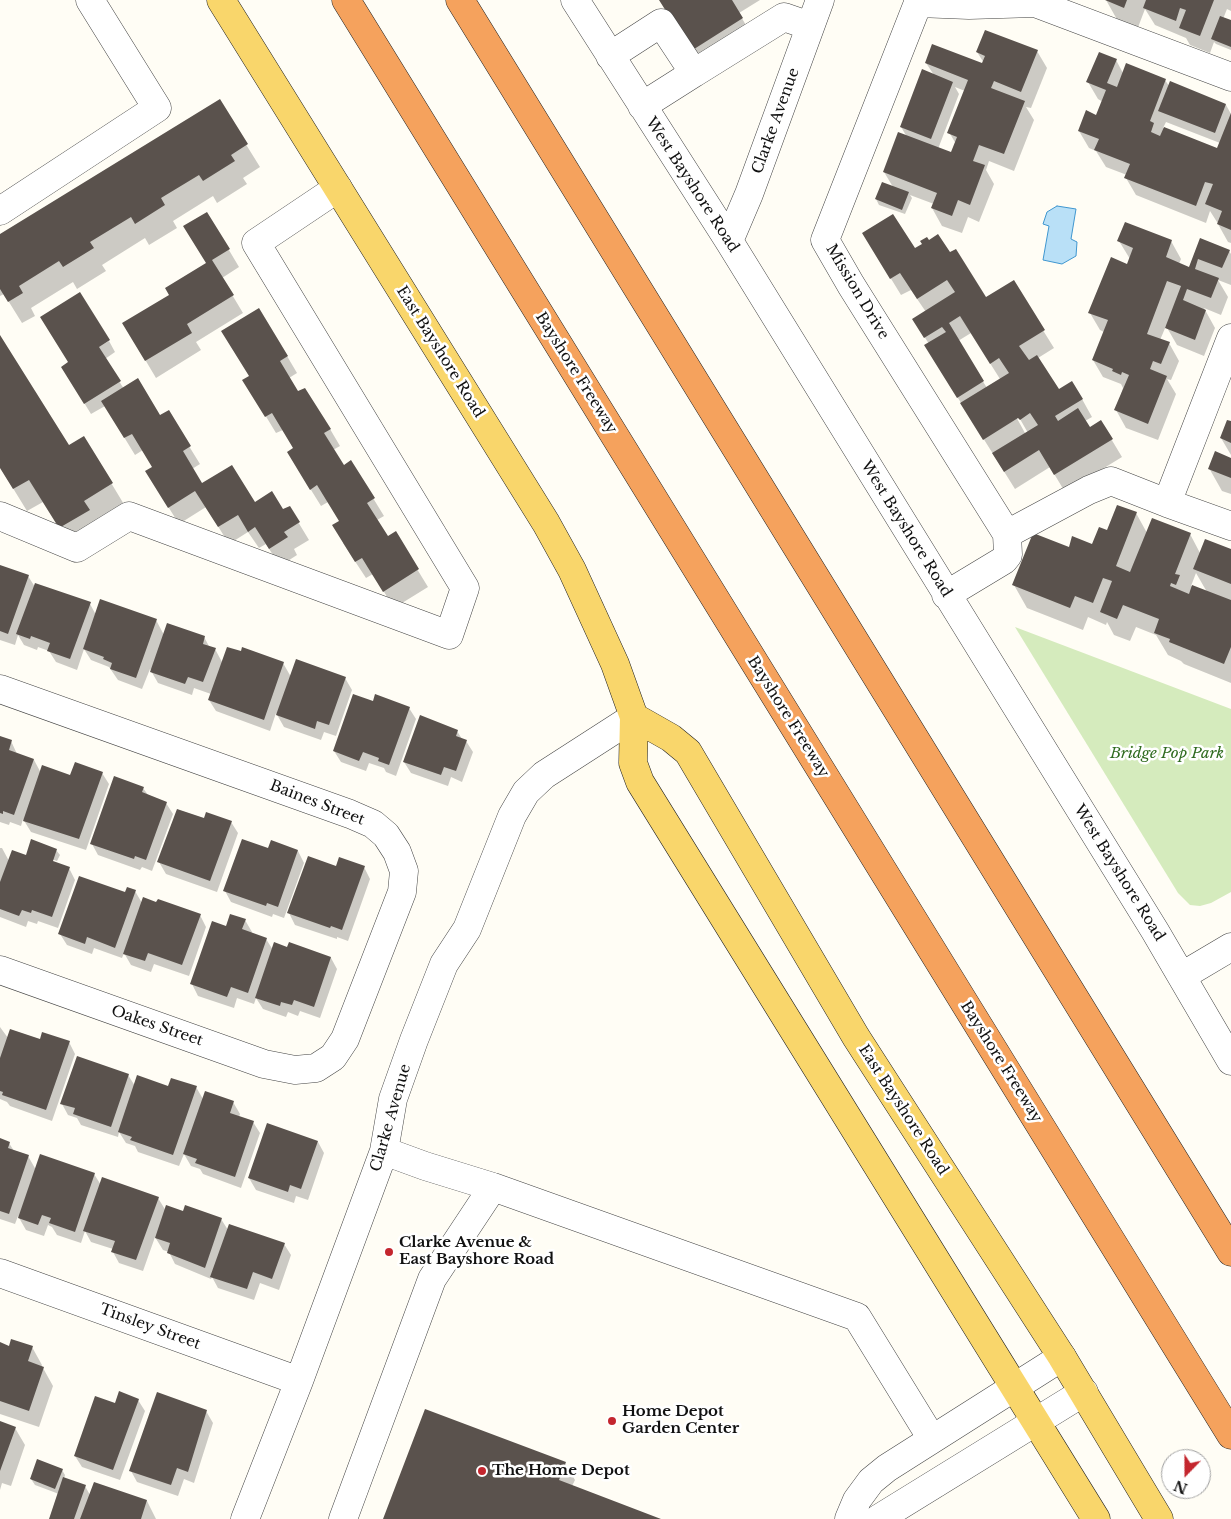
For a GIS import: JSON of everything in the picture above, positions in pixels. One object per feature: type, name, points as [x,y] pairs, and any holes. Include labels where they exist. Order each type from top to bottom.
[{"type":"highway","name":"Bayshore Freeway","points":[[346,0],[1231,1435]]},
{"type":"highway","points":[[460,0],[1231,1252]]},
{"type":"main road","name":"East Bayshore Road","points":[[221,0],[546,523],[572,570],[615,664],[634,717],[633,763],[640,782],[1096,1519]]},
{"type":"main road","name":"East Bayshore Road","points":[[634,717],[672,738],[688,752],[856,1037],[1062,1356],[1159,1519]]},
{"type":"street","points":[[0,211],[157,108],[90,0]]},
{"type":"street","name":"West Bayshore Road","points":[[575,0],[729,241],[1182,976],[1231,1061]]},
{"type":"street","name":"Clarke Avenue","points":[[729,241],[749,194],[820,0]]},
{"type":"street","name":"Mission Drive","points":[[1007,534],[825,240],[914,2],[969,5],[1035,3],[1231,77]]},
{"type":"street","points":[[642,106],[784,17],[810,26]]},
{"type":"street","points":[[610,56],[661,23],[694,73]]},
{"type":"street","points":[[0,516],[77,548],[129,516],[449,635],[465,588],[256,243],[338,188]]},
{"type":"street","points":[[1167,503],[1231,338]]},
{"type":"street","points":[[946,595],[1004,560],[1008,555],[1007,534],[1090,490],[1111,481],[1231,526]]},
{"type":"street","name":"Baines Street","points":[[0,689],[350,814],[373,824],[386,835],[397,852],[404,870],[402,892],[345,1039],[333,1057],[316,1068]]},
{"type":"street","name":"Clarke Avenue","points":[[245,1519],[299,1381],[384,1151],[393,1098],[414,1040],[444,964],[467,929],[512,816],[526,792],[544,775],[634,717]]},
{"type":"street","points":[[1182,976],[1231,947]]},
{"type":"street","name":"Oakes Street","points":[[0,970],[264,1064],[295,1070],[316,1068]]},
{"type":"street","points":[[384,1151],[493,1187],[857,1317],[932,1439]]},
{"type":"street","points":[[343,1519],[432,1279],[493,1187]]},
{"type":"street","name":"Tinsley Street","points":[[0,1273],[299,1381]]},
{"type":"street","points":[[849,1519],[857,1500],[871,1481],[887,1468],[1062,1356]]},
{"type":"street","points":[[878,1519],[1084,1392]]},
{"type":"green space","name":"Bridge Pop Park","points":[[1015,627],[1231,709],[1231,892],[1211,903],[1200,906],[1190,905],[1178,893]]},
{"type":"water","points":[[1057,206],[1076,209],[1071,239],[1077,242],[1076,256],[1062,264],[1043,260],[1049,226],[1043,224],[1047,212]]},
{"type":"building","points":[[659,0],[732,0],[743,18],[691,51]]},
{"type":"building","points":[[1105,0],[1127,0],[1124,8]]},
{"type":"building","points":[[1146,0],[1214,0],[1200,36],[1179,28],[1186,10],[1180,8],[1176,21],[1143,8]]},
{"type":"building","points":[[1220,16],[1231,20],[1231,47],[1211,39]]},
{"type":"building","points":[[985,30],[1038,50],[1021,92],[994,81],[991,88],[1025,101],[1004,154],[979,145],[973,161],[985,165],[970,205],[958,200],[952,216],[931,208],[937,193],[883,172],[898,132],[951,152],[957,137],[947,133],[968,80],[925,63],[932,44],[982,63],[985,56],[976,52]]},
{"type":"building","points":[[1099,52],[1117,59],[1107,83],[1117,87],[1126,63],[1166,79],[1150,121],[1154,123],[1151,132],[1160,136],[1164,127],[1217,148],[1231,113],[1231,230],[1217,224],[1222,211],[1205,204],[1213,184],[1205,182],[1196,206],[1124,178],[1130,164],[1094,150],[1099,139],[1078,131],[1086,110],[1096,115],[1106,90],[1086,82]]},
{"type":"building","points":[[922,69],[953,82],[931,139],[900,127]]},
{"type":"building","points":[[1170,81],[1226,104],[1215,133],[1158,111]]},
{"type":"building","points":[[220,99],[248,144],[231,155],[235,161],[203,181],[199,175],[161,198],[165,205],[135,224],[131,217],[90,242],[94,248],[63,267],[59,261],[19,286],[23,293],[8,302],[0,289],[0,234]]},
{"type":"building","points":[[882,182],[909,192],[902,210],[875,199]]},
{"type":"building","points":[[207,212],[230,249],[212,260],[234,295],[187,324],[192,333],[145,361],[122,323],[169,295],[165,288],[206,263],[183,226]]},
{"type":"building","points":[[893,214],[915,248],[922,244],[920,241],[927,237],[929,240],[938,234],[950,252],[956,249],[986,297],[1014,280],[1045,330],[1019,346],[1029,360],[1037,355],[1059,389],[1072,381],[1083,399],[1055,416],[1058,421],[1078,408],[1090,427],[1101,420],[1113,439],[1054,475],[1039,450],[1004,472],[992,453],[1038,425],[1030,413],[1020,420],[1018,418],[983,440],[960,403],[1009,373],[999,358],[990,364],[960,316],[949,323],[984,381],[957,398],[924,345],[946,332],[942,327],[924,338],[912,319],[955,292],[947,280],[917,299],[900,273],[890,279],[862,233]]},
{"type":"building","points":[[1125,222],[1172,240],[1166,257],[1189,267],[1200,238],[1230,250],[1222,268],[1198,259],[1195,269],[1219,278],[1211,298],[1187,289],[1183,300],[1206,310],[1195,340],[1165,328],[1181,286],[1167,281],[1147,334],[1170,342],[1161,364],[1153,361],[1150,369],[1167,376],[1148,424],[1114,410],[1129,375],[1122,372],[1121,375],[1112,371],[1113,369],[1092,360],[1108,320],[1088,313],[1111,257],[1127,264],[1133,248],[1117,241]]},
{"type":"building","points":[[80,292],[110,340],[99,347],[121,381],[84,404],[61,367],[68,362],[40,317]]},
{"type":"building","points":[[259,308],[288,356],[280,361],[298,391],[305,388],[331,429],[324,433],[344,465],[351,460],[375,498],[367,503],[388,536],[396,531],[419,569],[383,592],[362,558],[355,562],[332,525],[339,521],[317,485],[310,490],[287,452],[293,448],[272,413],[265,417],[242,380],[249,376],[221,331]]},
{"type":"building","points":[[0,335],[69,445],[84,436],[113,483],[84,501],[90,510],[59,528],[29,480],[13,489],[0,468]]},
{"type":"building","points":[[138,378],[160,415],[169,410],[191,446],[183,451],[202,483],[232,465],[255,502],[272,491],[283,509],[290,506],[300,522],[284,532],[288,537],[269,549],[255,527],[248,532],[238,515],[218,527],[195,491],[168,508],[145,471],[152,467],[132,434],[124,438],[101,401]]},
{"type":"building","points":[[1227,420],[1231,421],[1231,443],[1220,438]]},
{"type":"building","points":[[1215,451],[1231,458],[1231,478],[1208,469]]},
{"type":"building","points":[[1117,505],[1137,512],[1116,566],[1130,572],[1152,518],[1191,533],[1175,574],[1180,575],[1176,585],[1171,583],[1170,586],[1189,594],[1192,585],[1231,600],[1231,647],[1224,664],[1169,642],[1170,639],[1154,633],[1159,619],[1123,605],[1117,619],[1100,612],[1112,581],[1103,578],[1093,603],[1075,596],[1070,608],[1012,585],[1033,533],[1069,547],[1072,536],[1092,544],[1099,527],[1107,530]]},
{"type":"building","points":[[1205,539],[1231,549],[1231,584],[1193,569]]},
{"type":"building","points":[[0,565],[29,575],[8,634],[0,631]]},
{"type":"building","points":[[35,583],[91,602],[70,659],[47,651],[50,643],[31,636],[30,639],[16,634]]},
{"type":"building","points":[[100,599],[157,619],[136,678],[110,669],[112,663],[103,659],[104,657],[83,649]]},
{"type":"building","points":[[167,623],[205,636],[203,644],[216,648],[203,682],[188,677],[185,684],[150,672]]},
{"type":"building","points":[[227,647],[241,651],[242,647],[284,662],[264,720],[208,700]]},
{"type":"building","points":[[296,659],[346,677],[329,725],[317,721],[315,729],[276,715]]},
{"type":"building","points":[[353,694],[373,701],[375,694],[410,707],[389,765],[378,761],[379,758],[363,752],[359,761],[333,751]]},
{"type":"building","points":[[420,715],[458,730],[456,736],[467,740],[456,771],[444,767],[441,775],[403,762]]},
{"type":"building","points":[[0,736],[12,740],[9,750],[34,759],[14,815],[3,811],[3,814],[0,813]]},
{"type":"building","points":[[75,762],[103,772],[79,839],[23,821],[42,765],[70,775]]},
{"type":"building","points":[[114,776],[144,787],[142,792],[167,802],[146,860],[135,856],[134,859],[90,844]]},
{"type":"building","points":[[177,809],[204,818],[206,812],[232,821],[210,881],[157,862]]},
{"type":"building","points":[[31,839],[57,849],[53,861],[70,867],[52,917],[32,910],[31,913],[22,910],[19,916],[0,909],[0,882],[12,850],[26,855]]},
{"type":"building","points":[[242,839],[268,848],[271,840],[298,850],[278,907],[267,903],[266,906],[223,891]]},
{"type":"building","points":[[308,856],[336,866],[339,857],[365,866],[342,930],[331,926],[330,928],[287,913]]},
{"type":"building","points":[[79,876],[125,892],[127,887],[136,890],[115,948],[87,937],[85,944],[58,934]]},
{"type":"building","points":[[143,897],[156,902],[158,899],[201,914],[182,965],[148,953],[145,961],[123,954]]},
{"type":"building","points":[[230,914],[246,919],[242,929],[267,938],[248,993],[231,987],[227,997],[190,984],[212,921],[226,926]]},
{"type":"building","points":[[274,942],[287,947],[289,942],[331,957],[314,1007],[294,1000],[292,1005],[281,1002],[280,1006],[255,998]]},
{"type":"building","points":[[10,1029],[40,1039],[42,1032],[70,1041],[46,1110],[2,1095],[3,1092],[0,1091],[0,1058]]},
{"type":"building","points":[[77,1056],[129,1074],[111,1127],[73,1114],[75,1108],[60,1104]]},
{"type":"building","points":[[137,1075],[168,1086],[171,1078],[197,1086],[173,1155],[130,1140],[132,1137],[118,1132]]},
{"type":"building","points":[[205,1091],[234,1101],[230,1113],[254,1121],[235,1177],[195,1163],[197,1159],[183,1154]]},
{"type":"building","points":[[267,1123],[318,1141],[301,1189],[290,1185],[288,1192],[248,1178]]},
{"type":"building","points":[[0,1138],[10,1142],[8,1148],[29,1155],[9,1214],[0,1211]]},
{"type":"building","points":[[40,1154],[95,1173],[75,1232],[49,1223],[51,1218],[42,1215],[38,1225],[18,1218]]},
{"type":"building","points":[[102,1177],[159,1197],[136,1260],[111,1252],[115,1241],[83,1231]]},
{"type":"building","points":[[166,1205],[183,1211],[185,1205],[222,1218],[205,1268],[167,1253],[170,1243],[155,1238]]},
{"type":"building","points":[[229,1224],[285,1243],[272,1279],[253,1272],[247,1289],[210,1277]]},
{"type":"building","points":[[11,1339],[33,1346],[28,1361],[44,1367],[29,1411],[0,1401],[0,1342],[9,1346]]},
{"type":"building","points":[[119,1391],[139,1399],[113,1470],[74,1456],[95,1396],[115,1403]]},
{"type":"building","points":[[157,1392],[207,1410],[188,1472],[177,1468],[171,1485],[129,1471]]},
{"type":"building","name":"The Home Depot","points":[[425,1409],[566,1462],[559,1480],[661,1519],[383,1519]]},
{"type":"building","points":[[0,1421],[16,1427],[0,1471]]},
{"type":"building","points":[[37,1459],[63,1469],[55,1489],[30,1479]]},
{"type":"building","points":[[63,1477],[86,1485],[74,1519],[49,1519]]},
{"type":"building","points":[[94,1482],[147,1500],[141,1519],[80,1519]]},
{"type":"place","name":"Clarke Avenue & East Bayshore Road","points":[[389,1252]]},
{"type":"place","name":"Home Depot Garden Center","points":[[612,1421]]},
{"type":"place","name":"The Home Depot","points":[[482,1471]]}]
